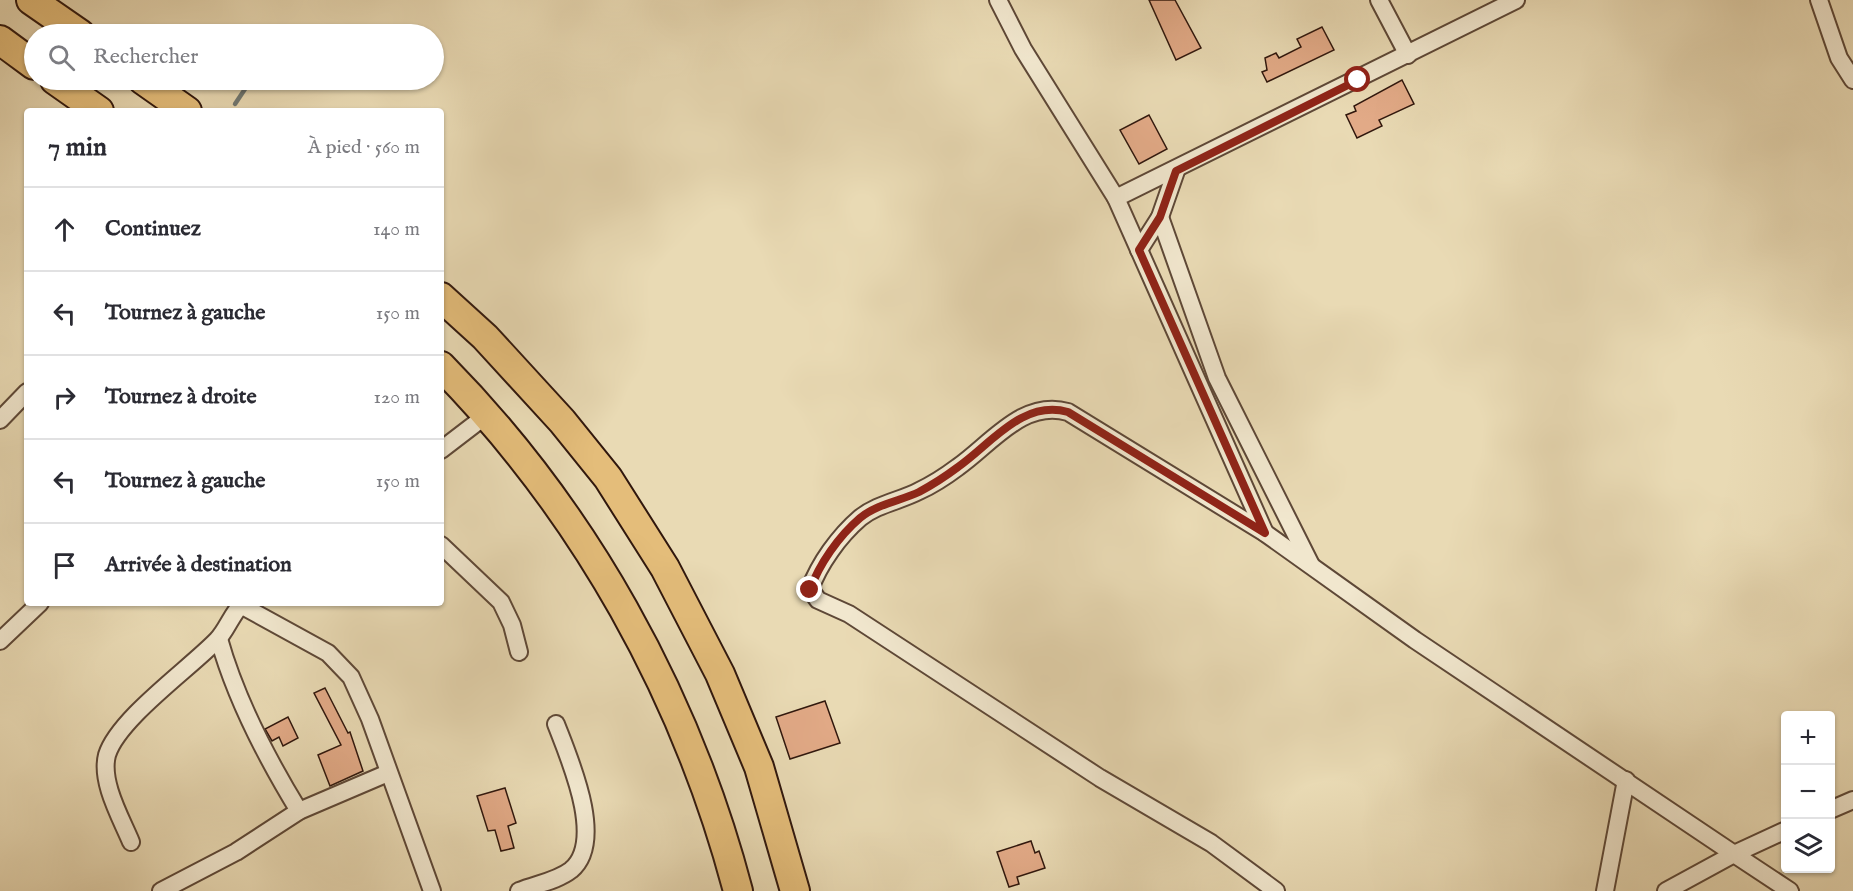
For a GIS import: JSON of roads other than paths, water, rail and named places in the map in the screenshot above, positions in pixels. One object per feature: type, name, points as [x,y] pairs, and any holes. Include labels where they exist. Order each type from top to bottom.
[{"type":"highway","points":[[32,0],[66,24]]},
{"type":"highway","points":[[0,40],[24,58]]},
{"type":"highway","points":[[69,90],[95,108]]},
{"type":"highway","points":[[157,90],[183,108]]},
{"type":"highway","points":[[444,300],[485,337],[568,429],[608,478],[665,568],[720,674],[759,767],[795,891]]},
{"type":"highway","points":[[444,369],[488,414],[586,544],[647,650],[684,730],[716,813],[738,891]]},
{"type":"street","points":[[998,0],[1023,49],[1116,198],[1206,405],[1265,533]]},
{"type":"street","points":[[1379,0],[1408,55]]},
{"type":"street","points":[[1116,198],[1176,171],[1516,0]]},
{"type":"street","points":[[1819,0],[1839,58],[1853,80]]},
{"type":"street","points":[[1139,250],[1160,217],[1176,171]]},
{"type":"street","points":[[1160,217],[1183,287],[1229,405],[1311,566]]},
{"type":"street","points":[[0,420],[24,395]]},
{"type":"street","points":[[1206,405],[1229,405]]},
{"type":"street","points":[[1276,891],[1211,843],[1100,778],[849,615],[818,600],[810,590],[816,574],[860,518],[918,492],[958,467],[1013,422],[1041,410],[1054,408],[1068,412],[1265,533],[1415,640],[1790,891]]},
{"type":"street","points":[[444,448],[488,414]]},
{"type":"street","points":[[444,548],[501,602],[512,625],[519,652]]},
{"type":"street","points":[[0,641],[37,606]]},
{"type":"street","points":[[131,842],[108,780],[107,757],[113,743],[141,710],[219,639],[239,606]]},
{"type":"street","points":[[244,606],[328,653],[351,677],[370,719],[432,891]]},
{"type":"street","points":[[219,639],[228,672],[265,755],[299,811]]},
{"type":"street","points":[[519,891],[564,875],[574,867],[584,851],[586,820],[556,724]]},
{"type":"street","points":[[160,891],[236,852],[299,811],[388,773]]},
{"type":"street","points":[[1605,891],[1626,780]]},
{"type":"street","points":[[1835,808],[1853,800]]},
{"type":"street","points":[[1666,891],[1734,854],[1781,832]]},
{"type":"waterway","points":[[235,104],[244,90]]}]
